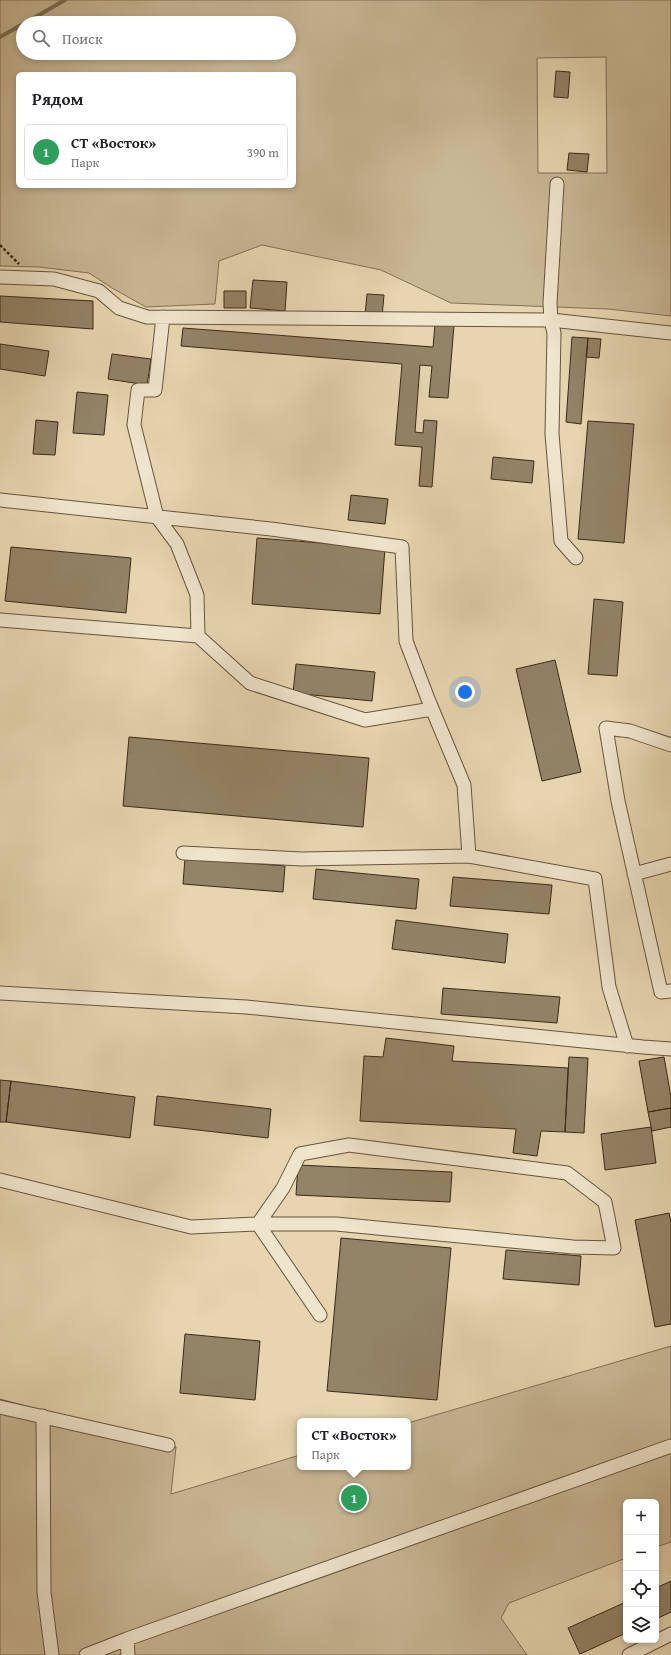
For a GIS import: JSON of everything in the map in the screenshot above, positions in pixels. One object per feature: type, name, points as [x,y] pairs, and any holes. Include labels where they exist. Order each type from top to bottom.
[{"type":"street","points":[[557,184],[550,303],[551,320],[554,333],[552,434],[561,541],[576,558]]},
{"type":"street","points":[[0,278],[54,279],[99,291],[119,308],[147,317],[551,320],[671,333]]},
{"type":"street","points":[[163,317],[155,390],[138,390],[134,425],[157,517],[177,544],[197,595],[198,636]]},
{"type":"street","points":[[0,500],[271,529],[402,547],[406,641],[432,709],[464,785],[469,856]]},
{"type":"street","points":[[0,620],[198,636],[250,683],[365,720],[432,709]]},
{"type":"street","points":[[671,745],[630,731],[606,728],[618,802],[661,992],[671,991]]},
{"type":"street","points":[[183,853],[301,859],[469,856],[595,879],[609,986],[628,1046]]},
{"type":"street","points":[[634,874],[671,864]]},
{"type":"street","points":[[0,993],[246,1007],[643,1048],[671,1049]]},
{"type":"street","points":[[0,1180],[191,1227],[258,1224],[336,1224],[574,1247],[614,1248],[605,1202],[567,1173],[349,1145],[300,1154],[283,1188],[258,1224]]},
{"type":"street","points":[[258,1224],[320,1315]]},
{"type":"street","points":[[0,1407],[168,1445]]},
{"type":"street","points":[[43,1416],[44,1592],[52,1655]]},
{"type":"street","points":[[86,1655],[127,1639],[671,1446]]},
{"type":"street","points":[[629,1655],[671,1634]]},
{"type":"street","points":[[127,1639],[128,1655]]},
{"type":"path","points":[[0,245],[33,278]]},
{"type":"shaded area","points":[[0,0],[671,0],[671,316],[608,309],[451,303],[381,270],[262,245],[219,261],[215,304],[146,307],[89,273],[39,267],[0,266]],"holes":[[[606,57],[607,173],[538,173],[537,58]]]},
{"type":"shaded area","points":[[671,1346],[671,1542],[659,1546],[659,1499],[623,1499],[623,1559],[509,1603],[501,1618],[527,1655],[0,1655],[0,1399],[176,1447],[171,1494],[297,1456],[297,1470],[411,1470],[411,1422]]},
{"type":"building","points":[[556,71],[570,72],[568,98],[554,97]]},
{"type":"building","points":[[569,153],[589,154],[587,172],[567,170]]},
{"type":"building","points":[[253,280],[287,282],[285,311],[250,308]]},
{"type":"building","points":[[224,291],[246,291],[246,308],[224,308]]},
{"type":"building","points":[[367,294],[384,295],[382,317],[365,315]]},
{"type":"building","points":[[0,296],[93,301],[93,329],[0,322]]},
{"type":"building","points":[[435,324],[454,325],[448,398],[429,397],[432,366],[420,365],[415,432],[423,433],[424,420],[437,421],[432,487],[419,486],[422,447],[395,445],[402,364],[181,346],[183,328],[433,347]]},
{"type":"building","points":[[572,337],[588,338],[581,424],[566,422]]},
{"type":"building","points":[[588,338],[601,339],[599,358],[586,357]]},
{"type":"building","points":[[0,344],[49,351],[45,376],[0,369]]},
{"type":"building","points":[[112,354],[151,359],[147,385],[108,379]]},
{"type":"building","points":[[77,392],[108,395],[104,435],[73,433]]},
{"type":"building","points":[[36,420],[58,422],[55,455],[33,454]]},
{"type":"building","points":[[588,421],[634,424],[624,543],[578,539]]},
{"type":"building","points":[[493,457],[534,461],[532,483],[491,479]]},
{"type":"building","points":[[351,495],[388,499],[385,524],[348,520]]},
{"type":"building","points":[[257,538],[385,548],[380,614],[252,604]]},
{"type":"building","points":[[11,547],[131,558],[126,613],[5,601]]},
{"type":"building","points":[[594,599],[623,602],[617,676],[588,674]]},
{"type":"building","points":[[555,660],[581,772],[542,781],[516,669]]},
{"type":"building","points":[[296,664],[375,672],[372,701],[293,693]]},
{"type":"building","points":[[129,737],[369,758],[363,827],[123,806]]},
{"type":"building","points":[[185,858],[285,866],[283,892],[183,884]]},
{"type":"building","points":[[316,869],[419,879],[416,909],[313,899]]},
{"type":"building","points":[[453,877],[552,885],[549,914],[450,906]]},
{"type":"building","points":[[396,920],[508,934],[505,963],[392,949]]},
{"type":"building","points":[[443,988],[560,997],[557,1023],[441,1014]]},
{"type":"building","points":[[386,1038],[454,1046],[452,1061],[568,1068],[565,1132],[541,1131],[537,1156],[513,1153],[516,1129],[360,1121],[364,1056],[383,1057]]},
{"type":"building","points":[[569,1057],[588,1058],[584,1133],[565,1132]]},
{"type":"building","points":[[664,1057],[671,1097],[671,1108],[648,1112],[639,1061]]},
{"type":"building","points":[[0,1080],[11,1081],[6,1122],[0,1122]]},
{"type":"building","points":[[11,1081],[135,1097],[130,1138],[6,1122]]},
{"type":"building","points":[[157,1096],[271,1109],[268,1138],[154,1125]]},
{"type":"building","points":[[671,1108],[671,1127],[652,1131],[648,1112]]},
{"type":"building","points":[[651,1127],[656,1163],[605,1170],[601,1134]]},
{"type":"building","points":[[298,1165],[452,1172],[450,1202],[296,1195]]},
{"type":"building","points":[[669,1213],[671,1222],[671,1324],[655,1327],[635,1220]]},
{"type":"building","points":[[341,1238],[451,1248],[437,1400],[327,1391]]},
{"type":"building","points":[[506,1250],[581,1256],[579,1285],[503,1279]]},
{"type":"building","points":[[185,1334],[260,1341],[255,1400],[180,1393]]},
{"type":"building","points":[[671,1581],[671,1612],[659,1618],[659,1607],[659,1587]]},
{"type":"building","points":[[623,1603],[623,1634],[580,1654],[568,1628]]},
{"type":"waterway","points":[[37,16],[65,0]]},
{"type":"waterway","points":[[0,37],[16,28]]},
{"type":"place","name":"СТ «Восток»","points":[[354,1498]]}]
